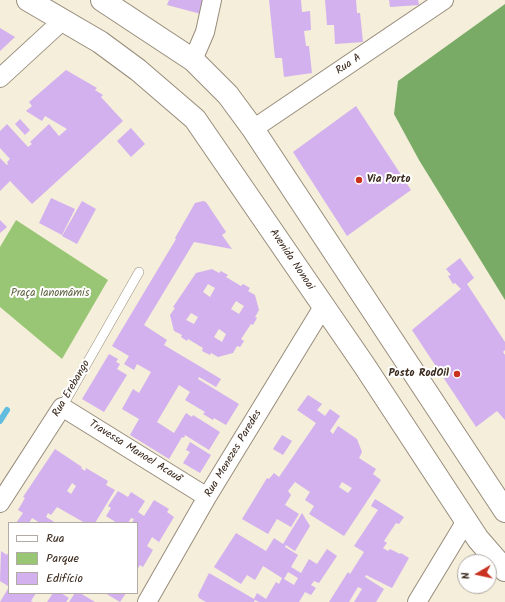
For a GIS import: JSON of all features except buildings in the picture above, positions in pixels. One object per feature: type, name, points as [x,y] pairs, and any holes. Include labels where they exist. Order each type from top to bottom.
[{"type":"main road","name":"Avenida Nonoai","points":[[28,0],[100,42],[138,70],[195,119],[364,365],[478,539],[505,570]]},
{"type":"main road","points":[[102,0],[193,60],[228,95],[253,129],[505,511]]},
{"type":"street","points":[[193,60],[205,32],[212,0]]},
{"type":"street","name":"Rua A","points":[[253,129],[444,0]]},
{"type":"street","points":[[0,78],[62,21]]},
{"type":"street","name":"Rua Menezes Paredes","points":[[147,602],[207,497],[324,307]]},
{"type":"street","name":"Travessa Manoel Acauã","points":[[62,407],[207,497]]},
{"type":"street","name":"Rua Erebango","points":[[0,503],[62,407]]},
{"type":"street","points":[[417,602],[466,521]]},
{"type":"lane","name":"Rua Erebango","points":[[62,407],[139,272]]},
{"type":"green space","points":[[505,4],[505,300],[419,160],[394,114],[398,81]]},
{"type":"green space","name":"Praça Ianomâmis","points":[[16,220],[108,280],[62,359],[0,307],[0,247]]},
{"type":"waterway","points":[[0,421],[7,410]]},
{"type":"place","name":"Via Porto","points":[[359,180]]},
{"type":"place","name":"Posto RodOil","points":[[457,374]]}]
